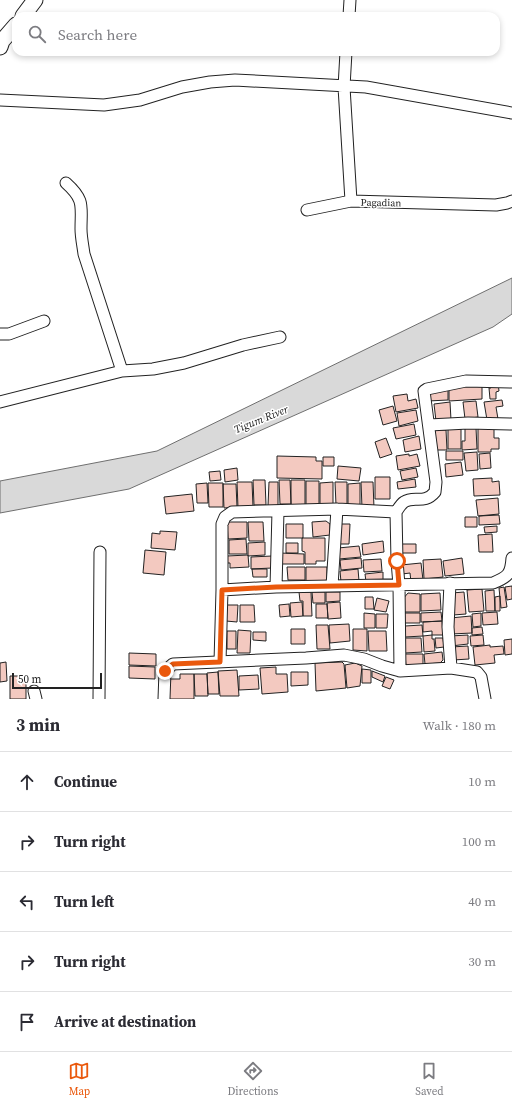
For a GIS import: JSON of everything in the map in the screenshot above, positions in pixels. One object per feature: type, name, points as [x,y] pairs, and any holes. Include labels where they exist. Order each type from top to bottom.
[{"type":"street","points":[[26,12],[35,0]]},
{"type":"street","points":[[349,12],[350,0]]},
{"type":"street","points":[[0,47],[2,41],[12,29]]},
{"type":"street","name":"Pagadian","points":[[346,56],[344,87],[351,201],[496,205],[512,201]]},
{"type":"street","points":[[0,100],[104,105],[140,100],[189,86],[210,82],[235,80],[366,87],[512,113]]},
{"type":"street","points":[[66,183],[78,196],[81,204],[84,254],[122,371]]},
{"type":"street","points":[[306,210],[351,201]]},
{"type":"street","points":[[0,334],[8,334],[44,321]]},
{"type":"street","points":[[0,402],[122,371],[153,369],[184,363],[243,345],[280,337]]},
{"type":"street","points":[[400,671],[396,512],[403,502],[427,499],[435,492],[436,482],[424,391],[427,389],[466,381],[512,382]]},
{"type":"street","points":[[429,425],[468,423],[512,424]]},
{"type":"street","points":[[220,662],[222,524],[225,517],[232,512],[337,509],[396,512]]},
{"type":"street","points":[[332,586],[337,509]]},
{"type":"street","points":[[276,587],[278,511]]},
{"type":"street","points":[[99,699],[100,552]]},
{"type":"street","points":[[222,590],[276,587],[493,582],[504,579],[512,570],[512,558]]},
{"type":"street","points":[[450,583],[448,627],[451,668]]},
{"type":"street","points":[[164,699],[165,671],[173,664],[344,655],[364,659],[400,671],[451,668],[468,670],[481,676],[485,699]]},
{"type":"water","name":"Tigum River","points":[[512,278],[512,314],[493,327],[129,489],[0,513],[0,481],[157,451]]},
{"type":"building","points":[[498,383],[499,391],[496,392],[496,399],[490,399],[490,384]]},
{"type":"building","points":[[482,384],[482,399],[449,401],[449,385]]},
{"type":"building","points":[[448,388],[448,400],[428,401],[428,390]]},
{"type":"building","points":[[407,394],[408,401],[416,399],[418,408],[396,412],[393,396]]},
{"type":"building","points":[[502,400],[503,406],[496,407],[498,419],[487,420],[484,402]]},
{"type":"building","points":[[476,401],[478,417],[465,419],[463,402]]},
{"type":"building","points":[[450,402],[451,420],[436,421],[434,404]]},
{"type":"building","points":[[393,406],[397,421],[383,425],[379,410]]},
{"type":"building","points":[[416,410],[418,421],[399,426],[397,413]]},
{"type":"building","points":[[414,424],[416,435],[396,439],[393,428]]},
{"type":"building","points":[[465,428],[476,428],[477,449],[462,450],[462,441],[465,441]]},
{"type":"building","points":[[478,428],[494,428],[494,438],[499,438],[499,449],[491,449],[491,452],[478,452]]},
{"type":"building","points":[[448,429],[461,429],[461,449],[448,449]]},
{"type":"building","points":[[435,430],[446,430],[447,450],[436,450]]},
{"type":"building","points":[[419,436],[421,449],[405,452],[403,440]]},
{"type":"building","points":[[386,438],[392,454],[380,458],[375,442]]},
{"type":"building","points":[[446,451],[463,451],[463,460],[446,460]]},
{"type":"building","points":[[477,452],[478,470],[466,471],[464,453]]},
{"type":"building","points":[[490,453],[491,468],[480,469],[479,454]]},
{"type":"building","points":[[409,454],[409,456],[417,454],[420,466],[398,470],[396,456]]},
{"type":"building","points":[[277,456],[316,457],[316,461],[322,461],[322,479],[277,478]]},
{"type":"building","points":[[323,457],[334,457],[334,466],[323,466]]},
{"type":"building","points":[[461,462],[463,475],[446,477],[445,464]]},
{"type":"building","points":[[338,466],[361,468],[359,481],[337,479]]},
{"type":"building","points":[[237,468],[238,480],[225,482],[224,470]]},
{"type":"building","points":[[416,468],[418,477],[402,480],[400,471]]},
{"type":"building","points":[[220,471],[221,480],[210,481],[209,472]]},
{"type":"building","points":[[375,477],[390,477],[390,499],[375,499]]},
{"type":"building","points":[[492,478],[492,482],[499,481],[500,495],[474,496],[473,479]]},
{"type":"building","points":[[415,479],[416,487],[398,489],[397,482]]},
{"type":"building","points":[[253,480],[265,480],[266,505],[254,505]]},
{"type":"building","points":[[279,480],[290,480],[291,504],[280,504]]},
{"type":"building","points":[[291,480],[305,480],[305,505],[291,505]]},
{"type":"building","points":[[306,481],[319,481],[319,505],[306,505]]},
{"type":"building","points":[[237,482],[252,482],[253,507],[238,508]]},
{"type":"building","points":[[269,482],[278,482],[278,507],[268,506]]},
{"type":"building","points":[[333,482],[333,504],[320,504],[320,483]]},
{"type":"building","points":[[335,482],[347,482],[347,505],[336,505]]},
{"type":"building","points":[[361,482],[373,482],[374,508],[362,508]]},
{"type":"building","points":[[207,483],[208,503],[197,503],[196,484]]},
{"type":"building","points":[[208,483],[223,483],[223,507],[209,507]]},
{"type":"building","points":[[360,483],[360,506],[348,506],[348,484]]},
{"type":"building","points":[[223,484],[236,484],[237,507],[224,508]]},
{"type":"building","points":[[192,494],[194,511],[166,514],[164,497]]},
{"type":"building","points":[[498,498],[499,514],[478,516],[476,500]]},
{"type":"building","points":[[499,515],[500,524],[479,525],[479,516]]},
{"type":"building","points":[[465,517],[477,517],[477,527],[465,527]]},
{"type":"building","points":[[326,521],[330,524],[330,535],[313,537],[312,522]]},
{"type":"building","points":[[227,522],[247,522],[247,538],[228,539]]},
{"type":"building","points":[[248,522],[263,522],[264,541],[249,541]]},
{"type":"building","points":[[286,524],[303,524],[303,538],[286,538]]},
{"type":"building","points":[[337,524],[350,524],[349,544],[337,544]]},
{"type":"building","points":[[497,526],[497,532],[485,533],[484,527]]},
{"type":"building","points":[[160,531],[177,532],[175,550],[151,548],[152,533],[160,534]]},
{"type":"building","points":[[492,534],[493,552],[479,552],[478,535]]},
{"type":"building","points":[[302,538],[325,538],[325,561],[316,561],[316,564],[305,564],[305,552],[302,551]]},
{"type":"building","points":[[246,539],[247,554],[229,554],[229,540]]},
{"type":"building","points":[[383,541],[384,552],[363,555],[362,544]]},
{"type":"building","points":[[265,542],[265,555],[248,556],[248,543]]},
{"type":"building","points":[[286,543],[298,543],[298,553],[286,553]]},
{"type":"building","points":[[397,544],[416,544],[416,553],[398,553]]},
{"type":"building","points":[[359,546],[361,557],[339,559],[338,548]]},
{"type":"building","points":[[145,550],[166,552],[164,575],[143,573]]},
{"type":"building","points":[[280,553],[304,554],[304,564],[281,564]]},
{"type":"building","points":[[248,555],[249,567],[230,568],[230,563],[227,563],[227,556]]},
{"type":"building","points":[[272,556],[272,568],[251,569],[251,557]]},
{"type":"building","points":[[361,558],[362,568],[341,570],[340,560]]},
{"type":"building","points":[[462,558],[464,574],[445,576],[443,561]]},
{"type":"building","points":[[381,559],[382,571],[364,572],[363,560]]},
{"type":"building","points":[[441,559],[443,577],[424,579],[423,560]]},
{"type":"building","points":[[421,563],[423,580],[411,582],[410,573],[402,574],[401,565]]},
{"type":"building","points":[[287,567],[305,567],[305,580],[288,580]]},
{"type":"building","points":[[306,567],[327,567],[327,582],[306,582]]},
{"type":"building","points":[[252,569],[267,569],[267,577],[253,577]]},
{"type":"building","points":[[358,569],[359,581],[341,582],[340,571]]},
{"type":"building","points":[[383,572],[383,580],[366,582],[365,574]]},
{"type":"building","points":[[512,586],[512,599],[507,600],[505,587]]},
{"type":"building","points":[[504,587],[507,607],[501,608],[499,588]]},
{"type":"building","points":[[482,589],[484,611],[469,612],[467,590]]},
{"type":"building","points":[[494,590],[495,611],[486,611],[485,591]]},
{"type":"building","points":[[299,592],[311,592],[312,616],[303,616],[303,601],[300,601]]},
{"type":"building","points":[[312,592],[325,592],[325,603],[313,603]]},
{"type":"building","points":[[326,592],[340,592],[340,601],[326,602]]},
{"type":"building","points":[[464,592],[466,614],[453,615],[452,593]]},
{"type":"building","points":[[408,593],[420,594],[420,612],[403,612],[402,600]]},
{"type":"building","points":[[440,593],[441,610],[421,611],[421,594]]},
{"type":"building","points":[[500,596],[500,611],[495,611],[495,597]]},
{"type":"building","points":[[365,597],[373,597],[374,609],[365,609]]},
{"type":"building","points":[[377,598],[389,601],[386,612],[374,610]]},
{"type":"building","points":[[302,602],[303,616],[291,617],[290,603]]},
{"type":"building","points":[[340,602],[341,618],[328,619],[327,603]]},
{"type":"building","points":[[289,604],[290,616],[280,617],[279,605]]},
{"type":"building","points":[[316,604],[327,604],[328,618],[316,618]]},
{"type":"building","points":[[226,605],[238,605],[237,622],[226,621]]},
{"type":"building","points":[[240,605],[254,605],[255,622],[240,622]]},
{"type":"building","points":[[441,612],[442,621],[421,622],[421,613]]},
{"type":"building","points":[[497,612],[498,624],[483,625],[482,613]]},
{"type":"building","points":[[364,613],[375,614],[375,628],[364,628]]},
{"type":"building","points":[[401,613],[420,613],[420,623],[402,623]]},
{"type":"building","points":[[481,613],[481,626],[473,627],[472,614]]},
{"type":"building","points":[[376,614],[388,614],[387,628],[376,628]]},
{"type":"building","points":[[471,616],[472,633],[451,634],[450,618]]},
{"type":"building","points":[[442,621],[443,635],[432,635],[432,631],[423,632],[423,622]]},
{"type":"building","points":[[349,624],[350,641],[330,643],[329,625]]},
{"type":"building","points":[[316,625],[328,625],[330,649],[317,649]]},
{"type":"building","points":[[422,625],[423,636],[405,637],[405,626]]},
{"type":"building","points":[[482,627],[483,634],[472,635],[472,628]]},
{"type":"building","points":[[291,629],[305,629],[305,644],[291,644]]},
{"type":"building","points":[[353,629],[367,629],[367,651],[353,650]]},
{"type":"building","points":[[238,630],[251,631],[250,653],[237,653]]},
{"type":"building","points":[[227,631],[236,631],[236,649],[227,649]]},
{"type":"building","points":[[368,631],[386,631],[387,651],[369,651]]},
{"type":"building","points":[[253,632],[266,632],[266,641],[253,640]]},
{"type":"building","points":[[432,635],[432,639],[434,639],[435,651],[424,652],[423,636]]},
{"type":"building","points":[[468,635],[468,644],[451,646],[450,636]]},
{"type":"building","points":[[483,635],[484,645],[471,646],[470,636]]},
{"type":"building","points":[[405,638],[421,638],[422,652],[405,653]]},
{"type":"building","points":[[435,638],[443,638],[444,647],[436,648]]},
{"type":"building","points":[[512,639],[512,654],[505,655],[504,640]]},
{"type":"building","points":[[490,645],[490,647],[503,646],[504,654],[494,655],[495,663],[475,665],[473,647]]},
{"type":"building","points":[[468,646],[469,659],[453,660],[451,647]]},
{"type":"building","points":[[442,652],[443,660],[440,663],[425,664],[424,654]]},
{"type":"building","points":[[129,653],[156,654],[156,666],[129,665]]},
{"type":"building","points":[[405,654],[423,654],[423,665],[406,666]]},
{"type":"building","points":[[6,662],[7,681],[0,682],[0,663]]},
{"type":"building","points":[[342,662],[344,664],[346,688],[316,691],[315,663]]},
{"type":"building","points":[[355,663],[362,666],[360,686],[347,688],[345,665]]},
{"type":"building","points":[[129,666],[155,667],[155,679],[129,678]]},
{"type":"building","points":[[276,667],[276,674],[287,674],[288,692],[262,694],[260,668]]},
{"type":"building","points":[[362,669],[371,670],[371,683],[362,683]]},
{"type":"building","points":[[237,670],[239,696],[220,696],[218,671]]},
{"type":"building","points":[[372,671],[385,676],[383,682],[372,677]]},
{"type":"building","points":[[218,672],[219,694],[208,694],[207,673]]},
{"type":"building","points":[[291,672],[308,672],[308,685],[291,686]]},
{"type":"building","points":[[180,674],[194,674],[194,699],[168,699],[168,679],[180,679]]},
{"type":"building","points":[[194,674],[207,674],[208,696],[195,696]]},
{"type":"building","points":[[258,675],[259,689],[239,690],[239,676]]},
{"type":"building","points":[[10,676],[26,676],[26,699],[10,699]]},
{"type":"building","points":[[386,677],[394,680],[390,689],[382,686]]},
{"type":"route","points":[[165,671],[173,664],[220,662],[222,590],[276,587],[399,585],[397,561]]}]
